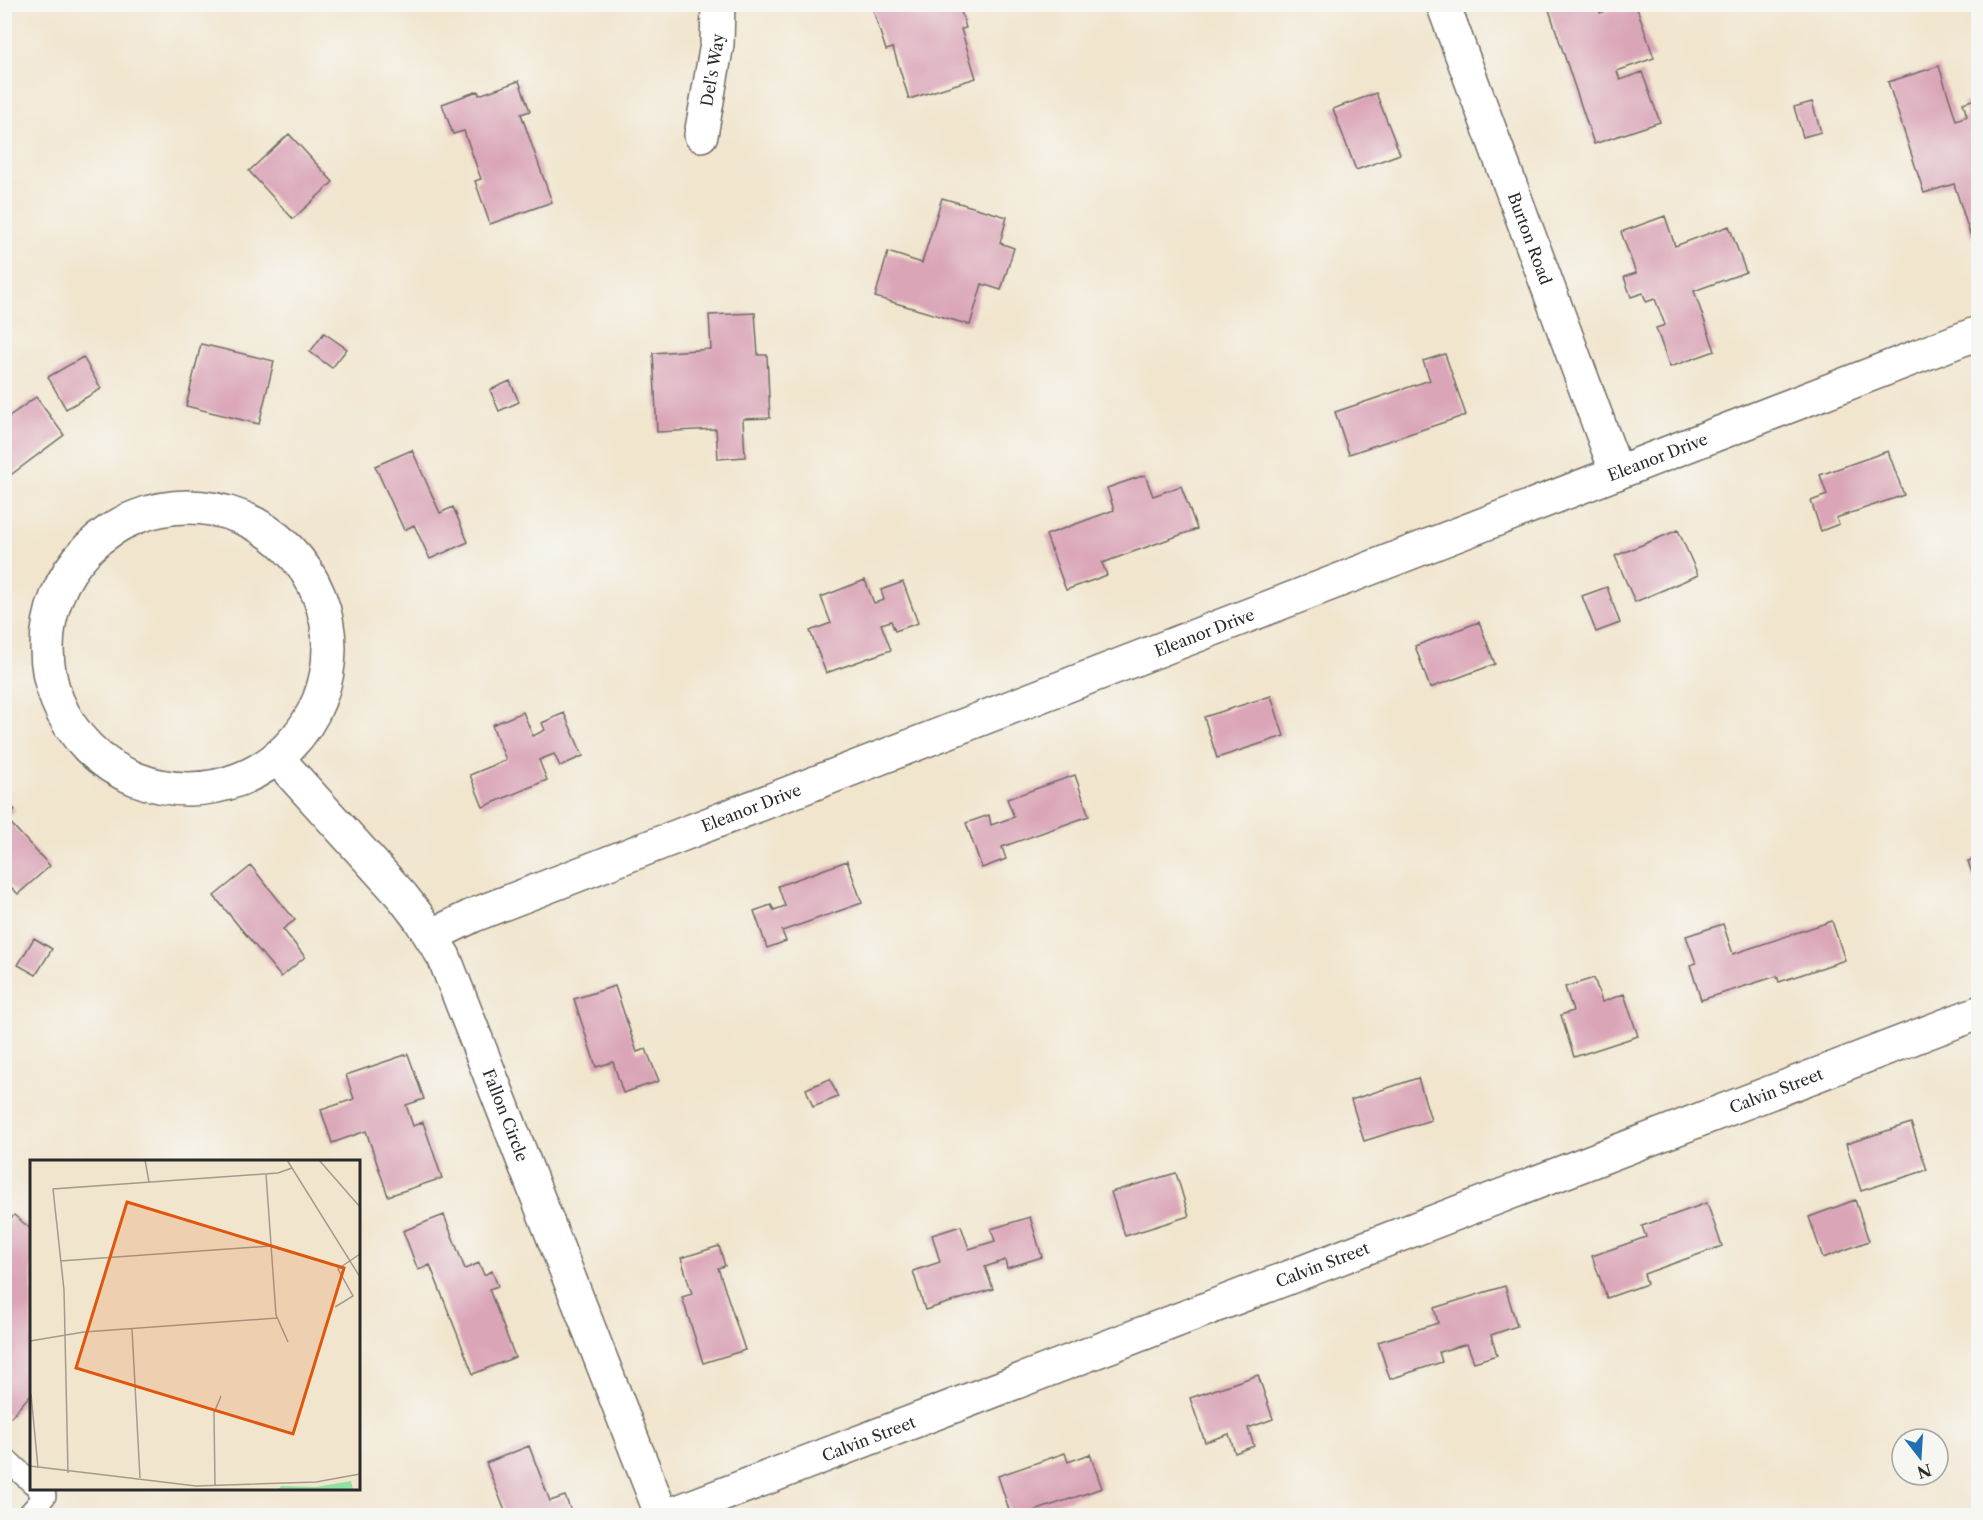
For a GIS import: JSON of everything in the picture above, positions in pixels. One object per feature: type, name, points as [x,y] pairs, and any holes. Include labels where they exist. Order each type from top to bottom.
[{"type":"street","name":"Del's Way","points":[[701,135],[717,44],[718,4]]},
{"type":"street","name":"Burton Road","points":[[1443,4],[1617,472]]},
{"type":"street","name":"Eleanor Drive","points":[[431,936],[497,906],[1978,333]]},
{"type":"street","points":[[179,507],[219,510],[238,516],[273,534],[301,562],[316,588],[327,616],[330,646],[327,675],[314,713],[291,745],[276,758],[260,769],[224,784],[205,788],[166,788],[129,776],[111,767],[96,755],[70,726],[57,700],[49,671],[48,633],[51,614],[66,577],[77,561],[105,534],[122,524],[160,509],[179,507]]},
{"type":"street","name":"Fallon Circle","points":[[276,758],[402,896],[431,936],[464,1003],[662,1515]]},
{"type":"street","name":"Calvin Street","points":[[667,1515],[1978,1013]]},
{"type":"lane","points":[[4,1457],[30,1481]]},
{"type":"lane","points":[[27,1515],[45,1496],[39,1490]]},
{"type":"building","points":[[871,4],[959,4],[966,28],[961,29],[976,78],[909,99],[893,48],[886,50]]},
{"type":"building","points":[[1547,4],[1597,4],[1600,13],[1626,5],[1636,5],[1654,58],[1617,71],[1620,80],[1642,72],[1660,122],[1594,144]]},
{"type":"building","points":[[1939,66],[1956,120],[1967,116],[1963,103],[1978,98],[1978,235],[1971,237],[1954,184],[1924,193],[1888,82]]},
{"type":"building","points":[[519,81],[530,111],[521,114],[552,202],[490,224],[475,181],[481,179],[464,131],[453,134],[442,104],[478,91],[479,95]]},
{"type":"building","points":[[1376,93],[1400,154],[1356,170],[1333,109]]},
{"type":"building","points":[[1812,102],[1821,132],[1803,137],[1794,107]]},
{"type":"building","points":[[289,134],[333,182],[293,219],[249,171]]},
{"type":"building","points":[[942,198],[1007,217],[1000,243],[1014,248],[1001,290],[982,284],[970,325],[875,297],[888,252],[922,263]]},
{"type":"building","points":[[1665,216],[1675,246],[1729,226],[1746,272],[1694,291],[1715,351],[1670,367],[1656,328],[1665,325],[1655,299],[1646,302],[1643,293],[1631,297],[1624,277],[1636,273],[1621,232]]},
{"type":"building","points":[[755,313],[758,355],[767,355],[770,418],[743,419],[745,457],[718,459],[716,429],[657,432],[653,353],[711,349],[709,315]]},
{"type":"building","points":[[324,333],[347,349],[332,368],[310,352]]},
{"type":"building","points":[[201,344],[274,361],[259,424],[186,406]]},
{"type":"building","points":[[1445,354],[1466,415],[1349,454],[1335,412],[1430,380],[1423,361]]},
{"type":"building","points":[[83,357],[101,389],[66,409],[48,377]]},
{"type":"building","points":[[510,381],[519,402],[499,411],[490,390]]},
{"type":"building","points":[[36,397],[64,435],[8,477],[4,472],[4,420]]},
{"type":"building","points":[[412,450],[440,513],[453,507],[468,542],[430,559],[414,525],[404,530],[375,466]]},
{"type":"building","points":[[1888,451],[1904,495],[1836,518],[1839,524],[1821,531],[1811,501],[1827,495],[1820,475]]},
{"type":"building","points":[[1145,475],[1153,496],[1181,486],[1197,529],[1102,563],[1107,575],[1066,590],[1046,535],[1114,510],[1107,488]]},
{"type":"building","points":[[1678,530],[1698,575],[1635,602],[1615,556]]},
{"type":"building","points":[[865,580],[874,603],[884,600],[881,590],[903,582],[918,623],[895,631],[891,621],[881,624],[891,650],[826,673],[810,631],[831,623],[821,597]]},
{"type":"building","points":[[1607,587],[1620,623],[1596,632],[1582,596]]},
{"type":"building","points":[[1479,622],[1495,664],[1430,688],[1415,646]]},
{"type":"building","points":[[1271,696],[1284,736],[1217,758],[1204,717]]},
{"type":"building","points":[[523,712],[533,736],[545,730],[542,723],[564,713],[583,756],[560,766],[554,754],[539,760],[547,780],[483,807],[470,775],[506,760],[492,725]]},
{"type":"building","points":[[1075,775],[1089,816],[1002,847],[1006,859],[982,868],[966,823],[989,815],[991,825],[1014,817],[1007,799]]},
{"type":"building","points":[[4,799],[15,810],[6,818],[50,866],[18,894],[4,880]]},
{"type":"building","points":[[1978,858],[1978,891],[1968,861]]},
{"type":"building","points":[[847,861],[862,903],[782,931],[786,941],[767,948],[754,911],[771,905],[774,910],[785,906],[778,886]]},
{"type":"building","points":[[251,866],[295,920],[283,929],[305,957],[281,977],[214,896]]},
{"type":"building","points":[[1832,921],[1845,960],[1779,982],[1777,976],[1701,1000],[1690,965],[1696,963],[1686,936],[1723,924],[1733,954]]},
{"type":"building","points":[[34,938],[52,949],[36,975],[18,965]]},
{"type":"building","points":[[1594,978],[1602,1002],[1624,994],[1638,1036],[1574,1057],[1561,1015],[1573,1011],[1565,987]]},
{"type":"building","points":[[615,986],[637,1052],[646,1049],[659,1081],[623,1093],[613,1062],[596,1067],[574,999]]},
{"type":"building","points":[[408,1054],[424,1099],[406,1105],[413,1126],[423,1122],[442,1178],[388,1196],[366,1131],[332,1143],[321,1110],[354,1099],[346,1075]]},
{"type":"building","points":[[1418,1078],[1431,1120],[1364,1141],[1351,1100]]},
{"type":"building","points":[[830,1079],[838,1097],[813,1107],[806,1089]]},
{"type":"building","points":[[1911,1123],[1927,1170],[1861,1191],[1846,1144]]},
{"type":"building","points":[[1176,1173],[1189,1216],[1125,1236],[1111,1192]]},
{"type":"building","points":[[1855,1200],[1869,1241],[1823,1258],[1809,1217]]},
{"type":"building","points":[[1707,1203],[1722,1246],[1644,1274],[1647,1284],[1607,1298],[1592,1256],[1646,1237],[1642,1226]]},
{"type":"building","points":[[14,1215],[30,1228],[30,1395],[11,1417],[4,1412],[4,1226]]},
{"type":"building","points":[[444,1215],[465,1269],[479,1263],[484,1275],[492,1271],[498,1286],[489,1289],[515,1357],[473,1374],[430,1265],[418,1270],[403,1231]]},
{"type":"building","points":[[1030,1217],[1042,1257],[1007,1268],[1005,1260],[985,1267],[993,1289],[925,1310],[913,1271],[940,1262],[932,1235],[961,1226],[969,1249],[995,1241],[991,1229]]},
{"type":"building","points":[[719,1246],[725,1266],[718,1268],[745,1350],[703,1363],[682,1297],[692,1294],[681,1258]]},
{"type":"building","points":[[1505,1286],[1517,1326],[1491,1335],[1497,1355],[1474,1362],[1467,1344],[1439,1352],[1442,1362],[1390,1379],[1378,1342],[1438,1323],[1434,1308]]},
{"type":"building","points":[[1258,1375],[1273,1419],[1248,1428],[1254,1446],[1235,1453],[1229,1434],[1205,1442],[1190,1398]]},
{"type":"building","points":[[529,1446],[550,1501],[565,1496],[573,1516],[507,1516],[486,1463]]},
{"type":"building","points":[[1065,1453],[1068,1462],[1090,1454],[1102,1488],[1020,1516],[1011,1516],[998,1476]]}]
